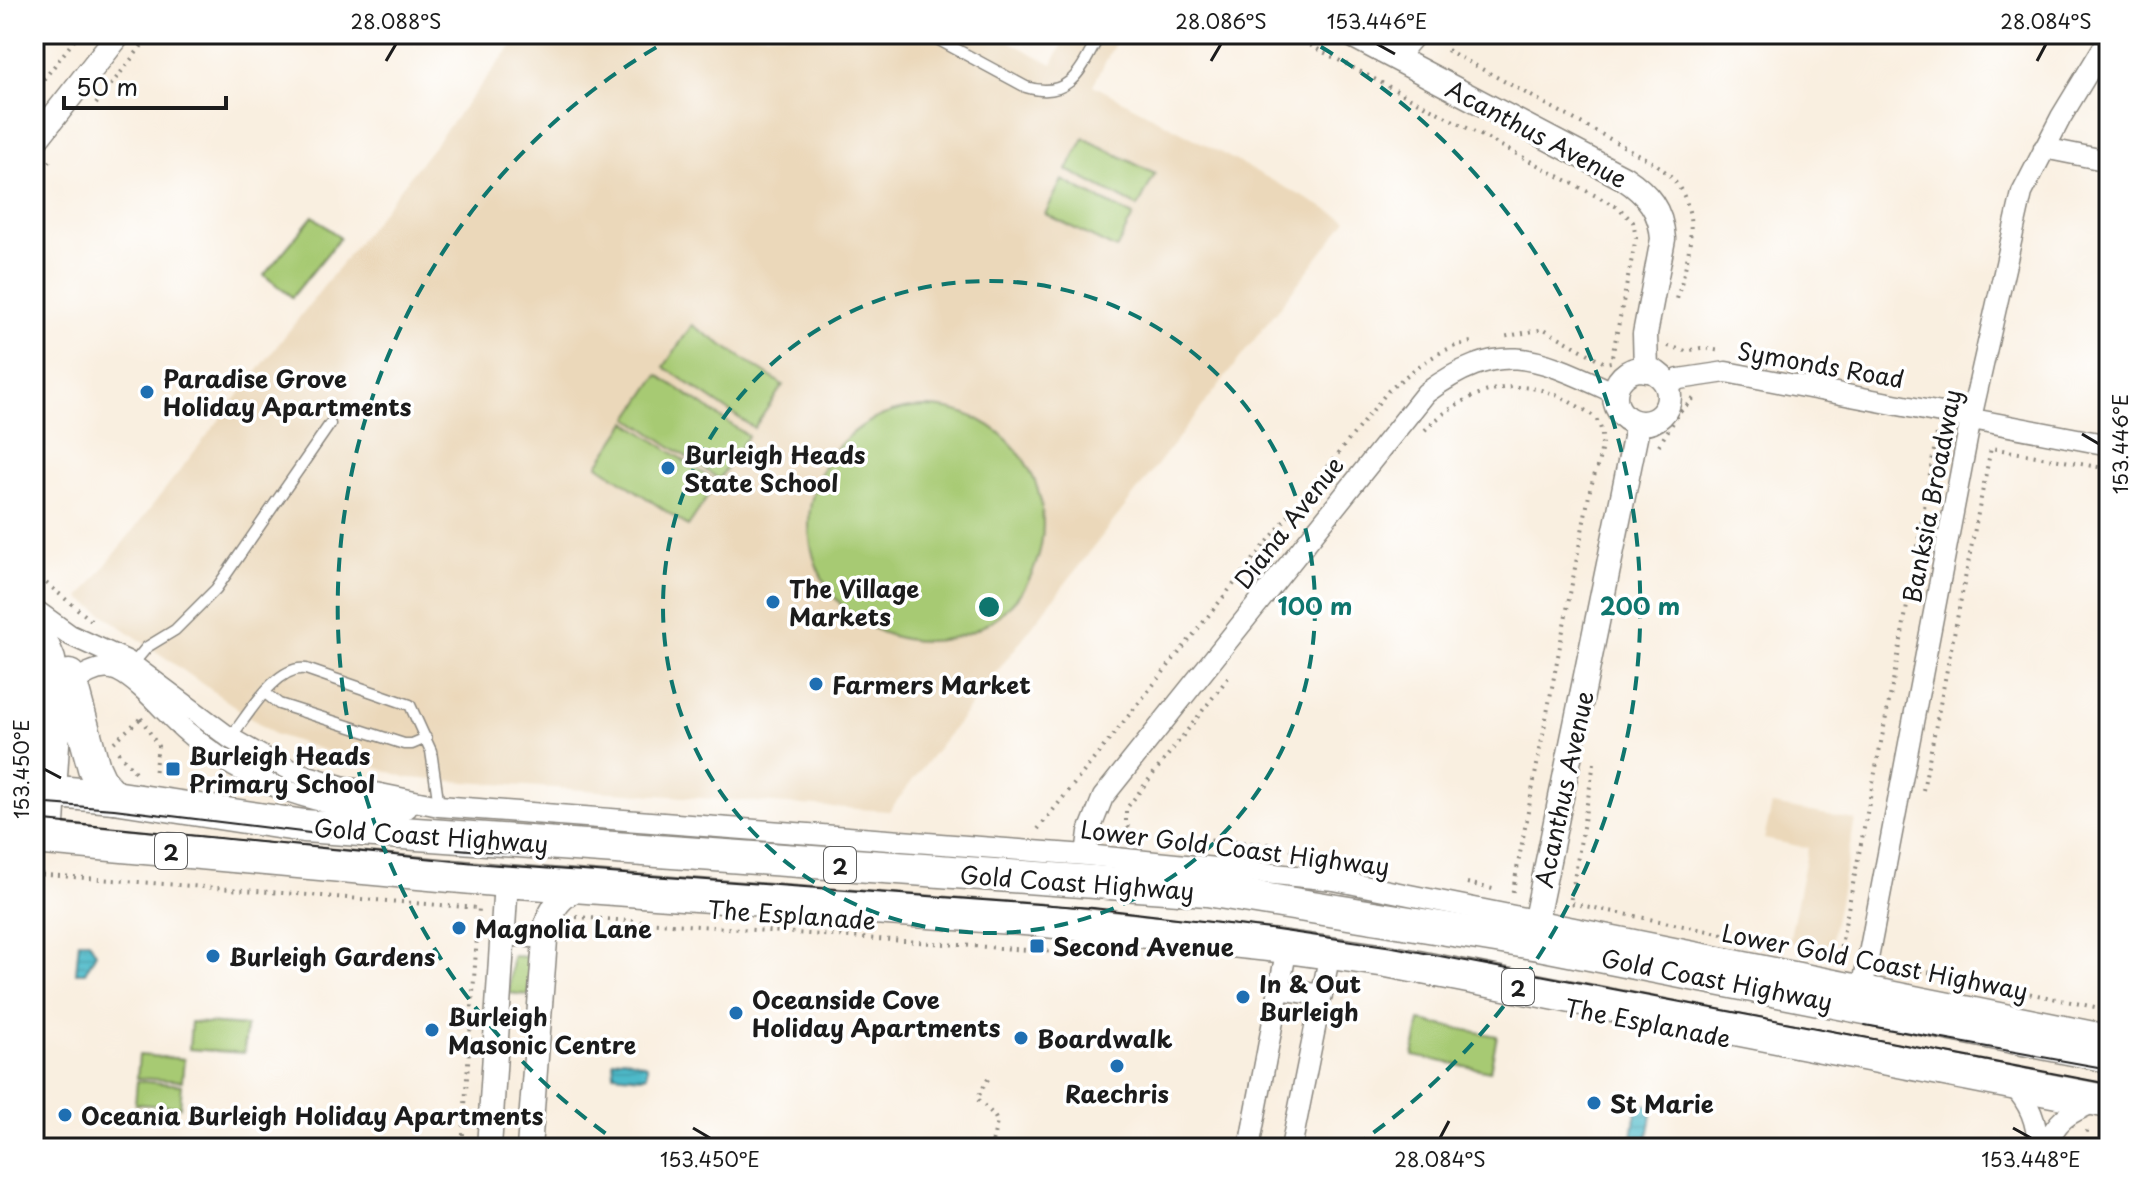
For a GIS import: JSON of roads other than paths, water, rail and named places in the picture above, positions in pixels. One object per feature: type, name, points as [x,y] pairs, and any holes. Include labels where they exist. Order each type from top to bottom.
[{"type":"main road","points":[[34,612],[57,646],[63,691],[42,790],[40,838]]},
{"type":"main road","points":[[34,623],[94,768],[100,781],[114,797]]},
{"type":"main road","name":"Gold Coast Highway","points":[[42,790],[114,797],[304,826],[1207,890],[1539,944],[2109,1056]]},
{"type":"main road","name":"Gold Coast Highway","points":[[40,838],[506,881],[1037,920],[1287,947],[1387,961],[2011,1083],[2102,1111]]},
{"type":"street","points":[[34,142],[119,34]]},
{"type":"street","name":"Acanthus Avenue","points":[[1350,34],[1624,178],[1654,203],[1662,225],[1663,239],[1645,334],[1646,370]]},
{"type":"street","points":[[1396,58],[1416,34]]},
{"type":"street","name":"Banksia Broadway","points":[[1863,985],[1971,418],[2022,193],[2044,148],[2109,38]]},
{"type":"street","points":[[2044,148],[2109,161]]},
{"type":"street","name":"Diana Avenue","points":[[1086,855],[1089,832],[1103,797],[1426,393],[1467,366],[1504,358],[1552,364],[1615,393]]},
{"type":"street","points":[[1646,370],[1662,378],[1667,386],[1668,405],[1663,413],[1648,423],[1638,423],[1630,421],[1618,409],[1615,393],[1622,378],[1629,372],[1646,370]]},
{"type":"street","name":"Symonds Road","points":[[1667,386],[1679,379],[1726,372],[2109,445]]},
{"type":"street","name":"Acanthus Avenue","points":[[1536,919],[1638,423]]},
{"type":"street","name":"Lower Gold Coast Highway","points":[[34,612],[70,635],[112,653],[191,736],[237,767],[271,785],[326,802],[388,809],[439,806],[1086,855],[1334,880],[2109,1035]]},
{"type":"street","points":[[63,691],[87,674],[101,669],[128,670]]},
{"type":"street","name":"Lower Gold Coast Highway","points":[[128,670],[265,758],[320,780],[439,806]]},
{"type":"street","points":[[230,738],[237,767]]},
{"type":"street","points":[[489,1148],[506,881]]},
{"type":"street","points":[[529,1148],[544,943],[552,910],[559,900],[580,886]]},
{"type":"street","points":[[1249,1148],[1287,947]]},
{"type":"street","points":[[1291,1148],[1330,953]]},
{"type":"street","points":[[1279,989],[1322,995]]},
{"type":"street","points":[[2011,1083],[2027,1100],[2041,1148]]},
{"type":"street","points":[[2041,1148],[2068,1113],[2102,1111]]},
{"type":"lane","points":[[928,34],[1039,91],[1060,88],[1073,80],[1100,34]]},
{"type":"lane","points":[[128,670],[147,647],[181,625],[216,589],[330,424]]},
{"type":"lane","points":[[230,738],[282,673],[293,668],[306,669],[406,702],[413,709],[434,762],[439,806]]},
{"type":"lane","points":[[265,693],[279,704],[404,744],[426,738]]},
{"type":"lane","points":[[502,940],[544,943]]},
{"type":"water","points":[[79,941],[89,941],[96,953],[85,973],[76,973]]},
{"type":"water","points":[[623,1058],[647,1065],[647,1075],[614,1074],[613,1061]]},
{"type":"water","points":[[1637,1105],[1648,1105],[1653,1110],[1648,1137],[1632,1137]]},
{"type":"tram line","points":[[34,803],[114,809],[350,838]]},
{"type":"tram line","points":[[34,820],[486,864],[1093,908],[1270,929],[1393,947],[2109,1084]]},
{"type":"tram line","points":[[457,849],[533,855]]},
{"type":"tram line","points":[[1865,1025],[2109,1069]]},
{"type":"place","name":"Paradise Grove Holiday Apartments","points":[[147,392]]},
{"type":"place","name":"Burleigh Heads State School","points":[[668,468]]},
{"type":"place","name":"The Village Markets","points":[[773,602]]},
{"type":"place","name":"Farmers Market","points":[[816,684]]},
{"type":"place","name":"Burleigh Heads Primary School","points":[[173,769]]},
{"type":"place","name":"Magnolia Lane","points":[[459,928]]},
{"type":"place","name":"Second Avenue","points":[[1037,946]]},
{"type":"place","name":"Burleigh Gardens","points":[[213,956]]},
{"type":"place","name":"In & Out Burleigh","points":[[1243,997]]},
{"type":"place","name":"Oceanside Cove Holiday Apartments","points":[[736,1013]]},
{"type":"place","name":"Burleigh Masonic Centre","points":[[432,1030]]},
{"type":"place","name":"Boardwalk","points":[[1021,1038]]},
{"type":"place","name":"Raechris","points":[[1117,1066]]},
{"type":"place","name":"St Marie","points":[[1594,1103]]},
{"type":"place","name":"Oceania Burleigh Holiday Apartments","points":[[65,1115]]}]
